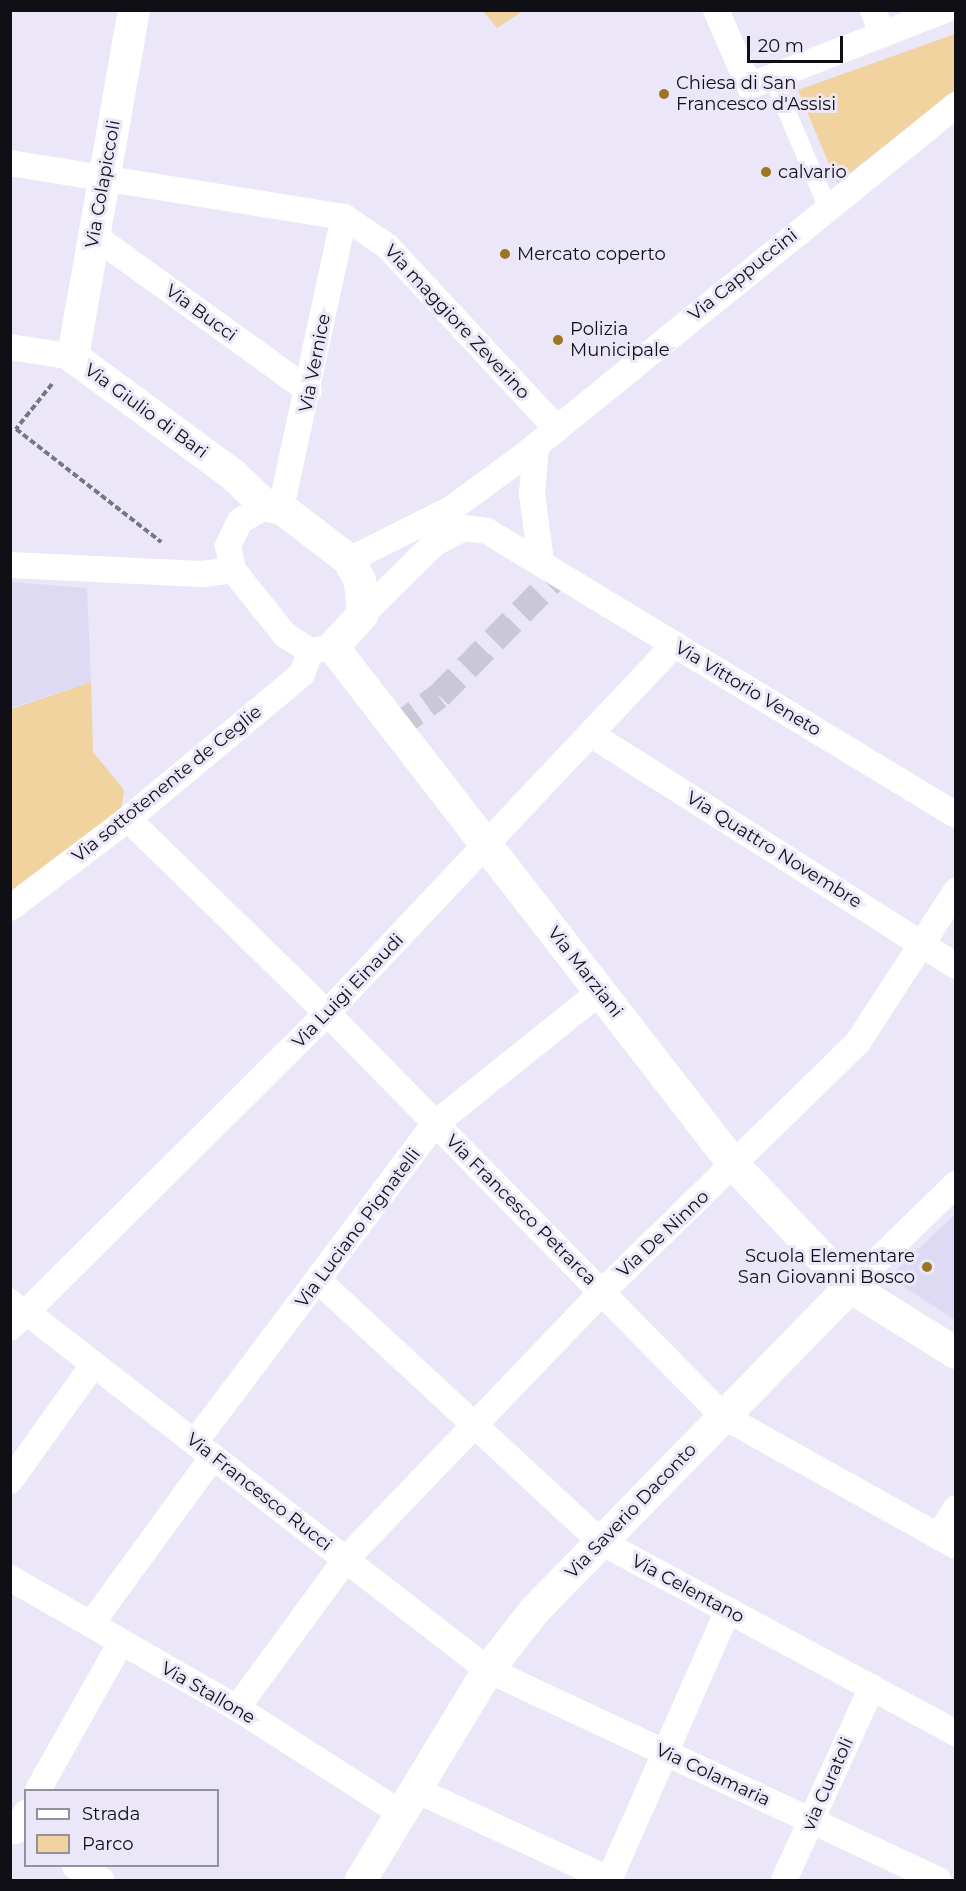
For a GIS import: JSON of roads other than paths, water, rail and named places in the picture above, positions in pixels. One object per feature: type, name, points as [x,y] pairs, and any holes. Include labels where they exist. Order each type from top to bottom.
[{"type":"street","name":"Via Colapiccoli","points":[[73,357],[134,10]]},
{"type":"street","points":[[716,10],[749,86],[772,77],[878,22],[945,10]]},
{"type":"street","points":[[772,77],[827,206]]},
{"type":"street","name":"Via Cappuccini","points":[[349,560],[451,509],[536,446],[827,206],[956,105]]},
{"type":"street","name":"Via maggiore Zeverino","points":[[10,163],[344,217],[387,246],[556,428]]},
{"type":"street","name":"Via Vernice","points":[[273,507],[309,391],[344,217]]},
{"type":"street","name":"Via Bucci","points":[[93,235],[309,391]]},
{"type":"street","name":"Via Giulio di Bari","points":[[10,347],[73,357],[231,473],[273,507]]},
{"type":"street","points":[[536,446],[532,494],[541,561]]},
{"type":"street","points":[[273,507],[349,560],[360,581],[363,614],[322,649],[285,635],[232,570],[228,546],[240,521],[273,507]]},
{"type":"street","name":"Via Vittorio Veneto","points":[[363,614],[455,530],[487,531],[541,561],[956,815]]},
{"type":"street","points":[[10,565],[202,574],[232,570]]},
{"type":"street","name":"Via Luigi Einaudi","points":[[17,1313],[327,1013],[488,848],[675,644]]},
{"type":"street","name":"Via sottotenente de Ceglie","points":[[10,909],[128,819],[302,674],[322,649]]},
{"type":"street","name":"Via Marziani","points":[[322,649],[488,848],[735,1166],[850,1287],[956,1353]]},
{"type":"street","name":"Via Quattro Novembre","points":[[592,735],[956,966]]},
{"type":"street","name":"Via Francesco Petrarca","points":[[128,819],[327,1013],[723,1416],[947,1541]]},
{"type":"street","name":"Via De Ninno","points":[[237,1708],[346,1559],[602,1292],[735,1166],[858,1042],[956,891]]},
{"type":"street","name":"Via Luciano Pignatelli","points":[[91,1624],[318,1281],[435,1124],[600,992]]},
{"type":"street","name":"Via Saverio Daconto","points":[[361,1881],[488,1670],[535,1610],[850,1287],[956,1184]]},
{"type":"street","name":"Via Celentano","points":[[318,1281],[601,1542],[956,1733]]},
{"type":"street","name":"Via Francesco Rucci","points":[[17,1313],[93,1365],[488,1670]]},
{"type":"street","points":[[10,1481],[93,1365]]},
{"type":"street","points":[[947,1541],[956,1508]]},
{"type":"street","name":"Via Stallone","points":[[10,1578],[237,1708],[409,1802],[610,1880]]},
{"type":"street","points":[[610,1880],[728,1610]]},
{"type":"street","points":[[39,1789],[121,1642]]},
{"type":"street","name":"Via Colamaria","points":[[488,1670],[938,1881]]},
{"type":"street","name":"via Curatoli","points":[[784,1881],[872,1687]]},
{"type":"street","points":[[77,1867],[101,1881]]},
{"type":"tunnel","points":[[395,728],[439,696],[560,573]]},
{"type":"place","name":"Chiesa di San Francesco d'Assisi","points":[[664,94]]},
{"type":"place","name":"calvario","points":[[766,172]]},
{"type":"place","name":"Mercato coperto","points":[[505,254]]},
{"type":"place","name":"Polizia Municipale","points":[[558,340]]},
{"type":"place","name":"Scuola Elementare San Giovanni Bosco","points":[[927,1267]]}]
